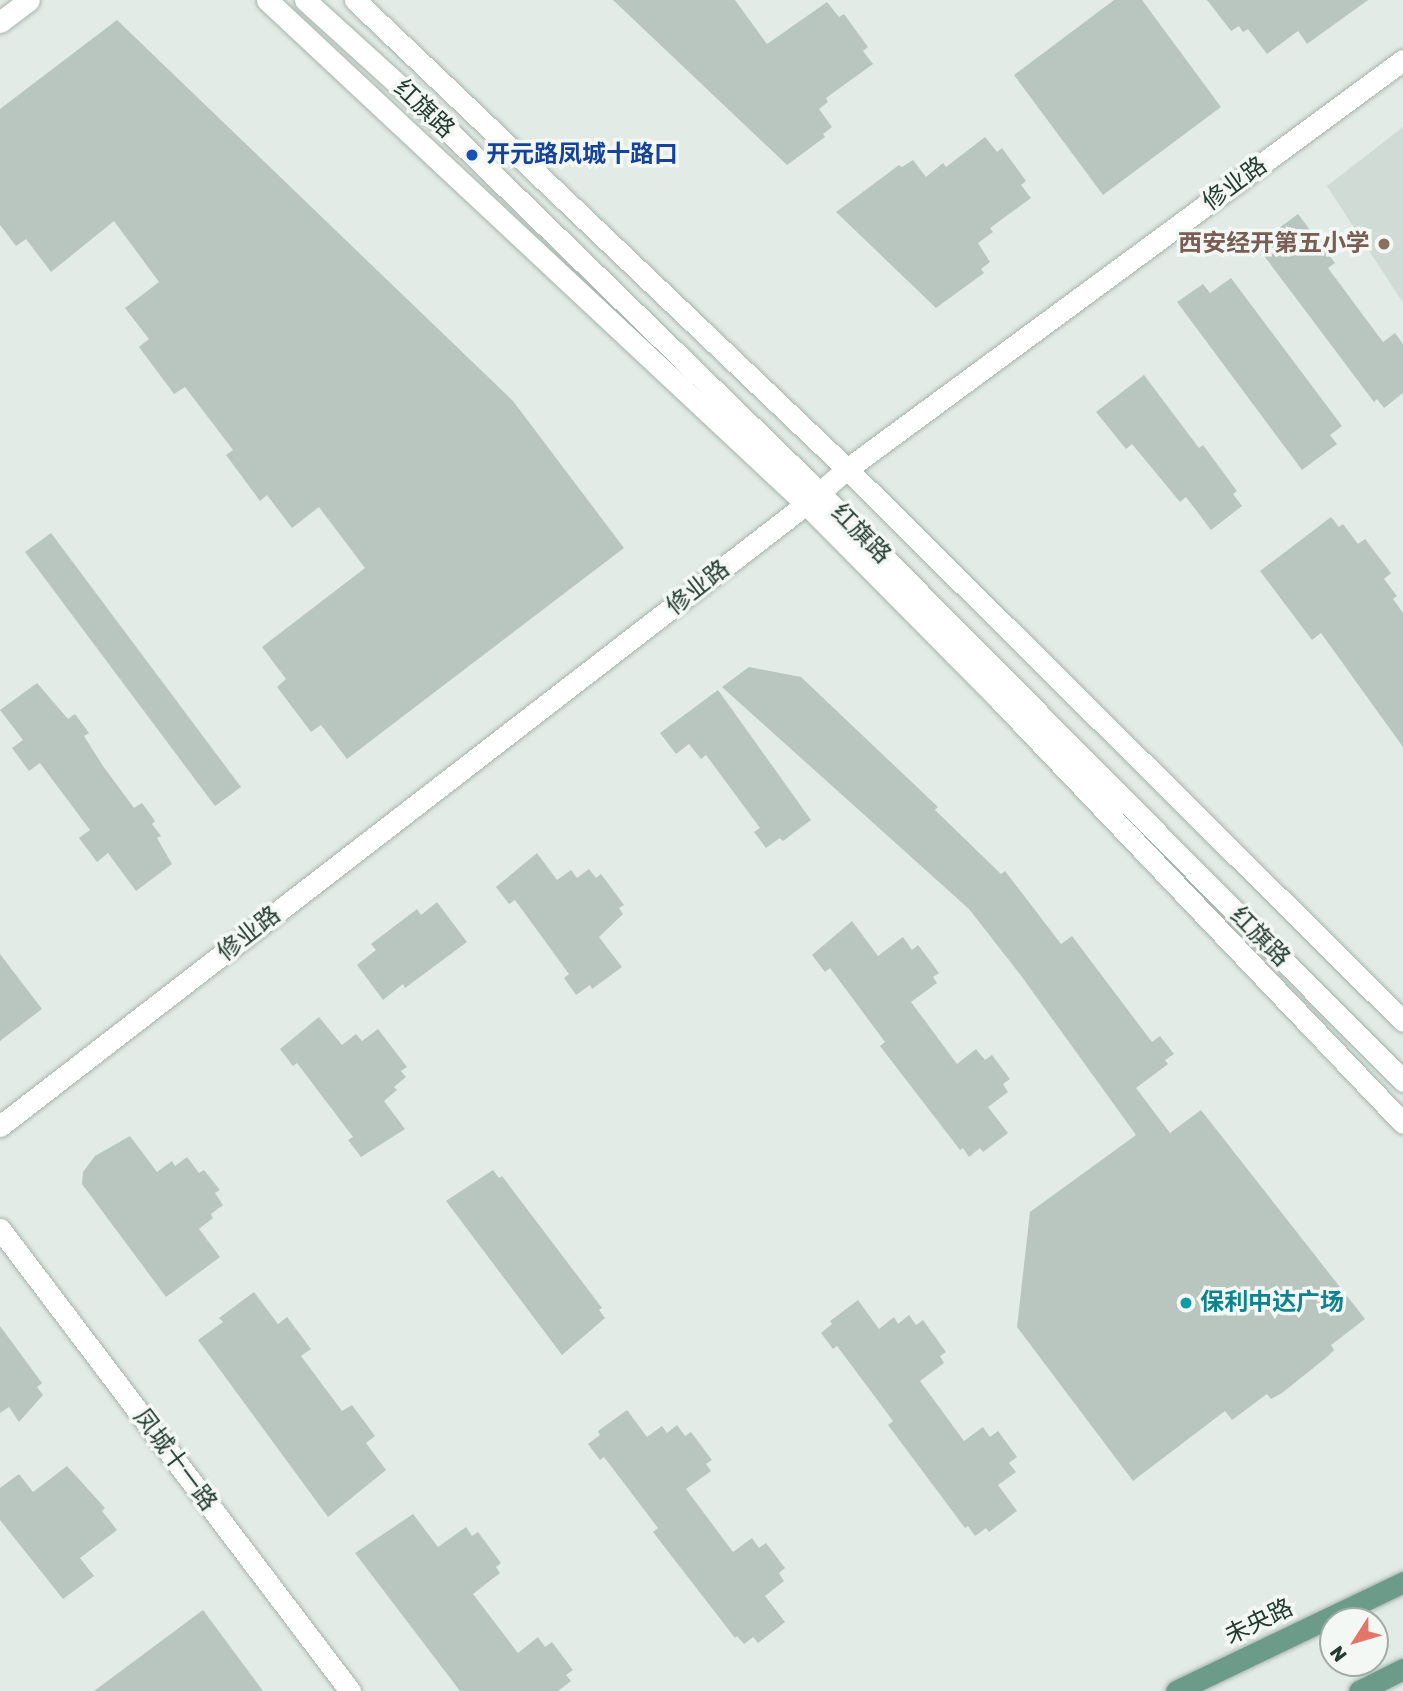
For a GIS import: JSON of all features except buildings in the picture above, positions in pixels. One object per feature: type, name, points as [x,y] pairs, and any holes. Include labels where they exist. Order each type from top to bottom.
[{"type":"main road","name":"未央路","points":[[1176,1691],[1403,1582]]},
{"type":"main road","points":[[1359,1691],[1403,1669]]},
{"type":"street","points":[[0,22],[29,0]]},
{"type":"street","points":[[267,0],[813,499],[997,697],[1403,1123]]},
{"type":"street","name":"红旗路","points":[[305,0],[435,118],[813,499],[1403,1081]]},
{"type":"street","name":"红旗路","points":[[355,0],[847,469],[1403,1021]]},
{"type":"street","name":"修业路","points":[[0,1126],[813,499],[847,469],[1403,60]]},
{"type":"street","name":"凤城十一路","points":[[0,1229],[350,1691]]},
{"type":"shaded area","name":"西安经开第五小学","points":[[1403,127],[1403,303],[1327,186]]},
{"type":"place","name":"开元路凤城十路口","points":[[472,155]]},
{"type":"place","name":"西安经开第五小学","points":[[1384,244]]},
{"type":"place","name":"保利中达广场","points":[[1186,1303]]}]
